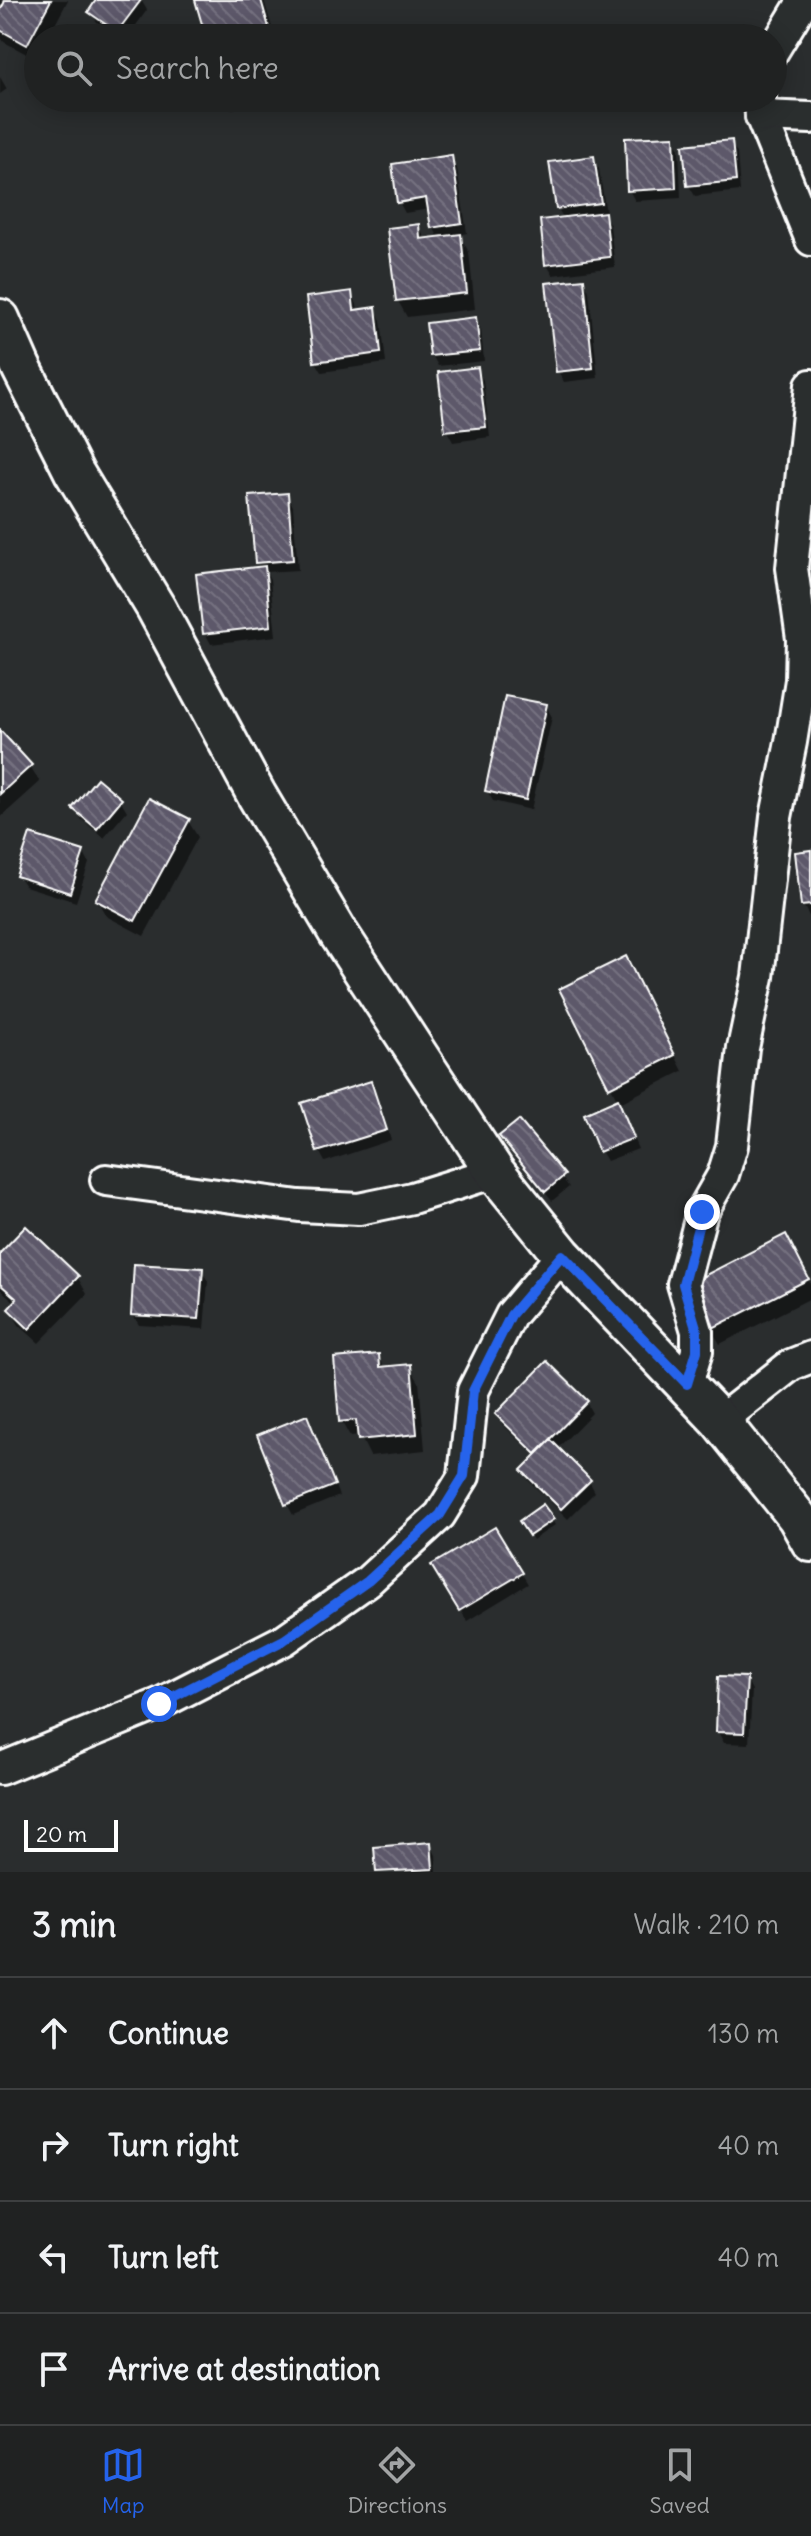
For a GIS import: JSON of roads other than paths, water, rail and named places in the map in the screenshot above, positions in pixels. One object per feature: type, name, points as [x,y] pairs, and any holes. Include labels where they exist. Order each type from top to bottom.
[{"type":"street","points":[[787,28],[804,0]]},
{"type":"street","points":[[762,112],[811,240]]},
{"type":"street","points":[[783,112],[811,118]]},
{"type":"street","points":[[0,319],[74,472],[156,608],[256,794],[339,934],[495,1172],[562,1255],[720,1421],[797,1517],[811,1542]]},
{"type":"street","points":[[687,1384],[697,1351],[697,1331],[683,1284],[702,1212],[723,1175],[732,1146],[743,1048],[758,977],[776,817],[801,680],[802,639],[792,568],[811,385]]},
{"type":"street","points":[[106,1180],[299,1206],[359,1209],[412,1198],[495,1172]]},
{"type":"street","points":[[0,1769],[159,1704],[284,1640],[368,1581],[399,1553],[440,1515],[464,1476],[473,1391],[511,1315],[562,1255]]},
{"type":"street","points":[[720,1421],[791,1365],[811,1357]]}]
